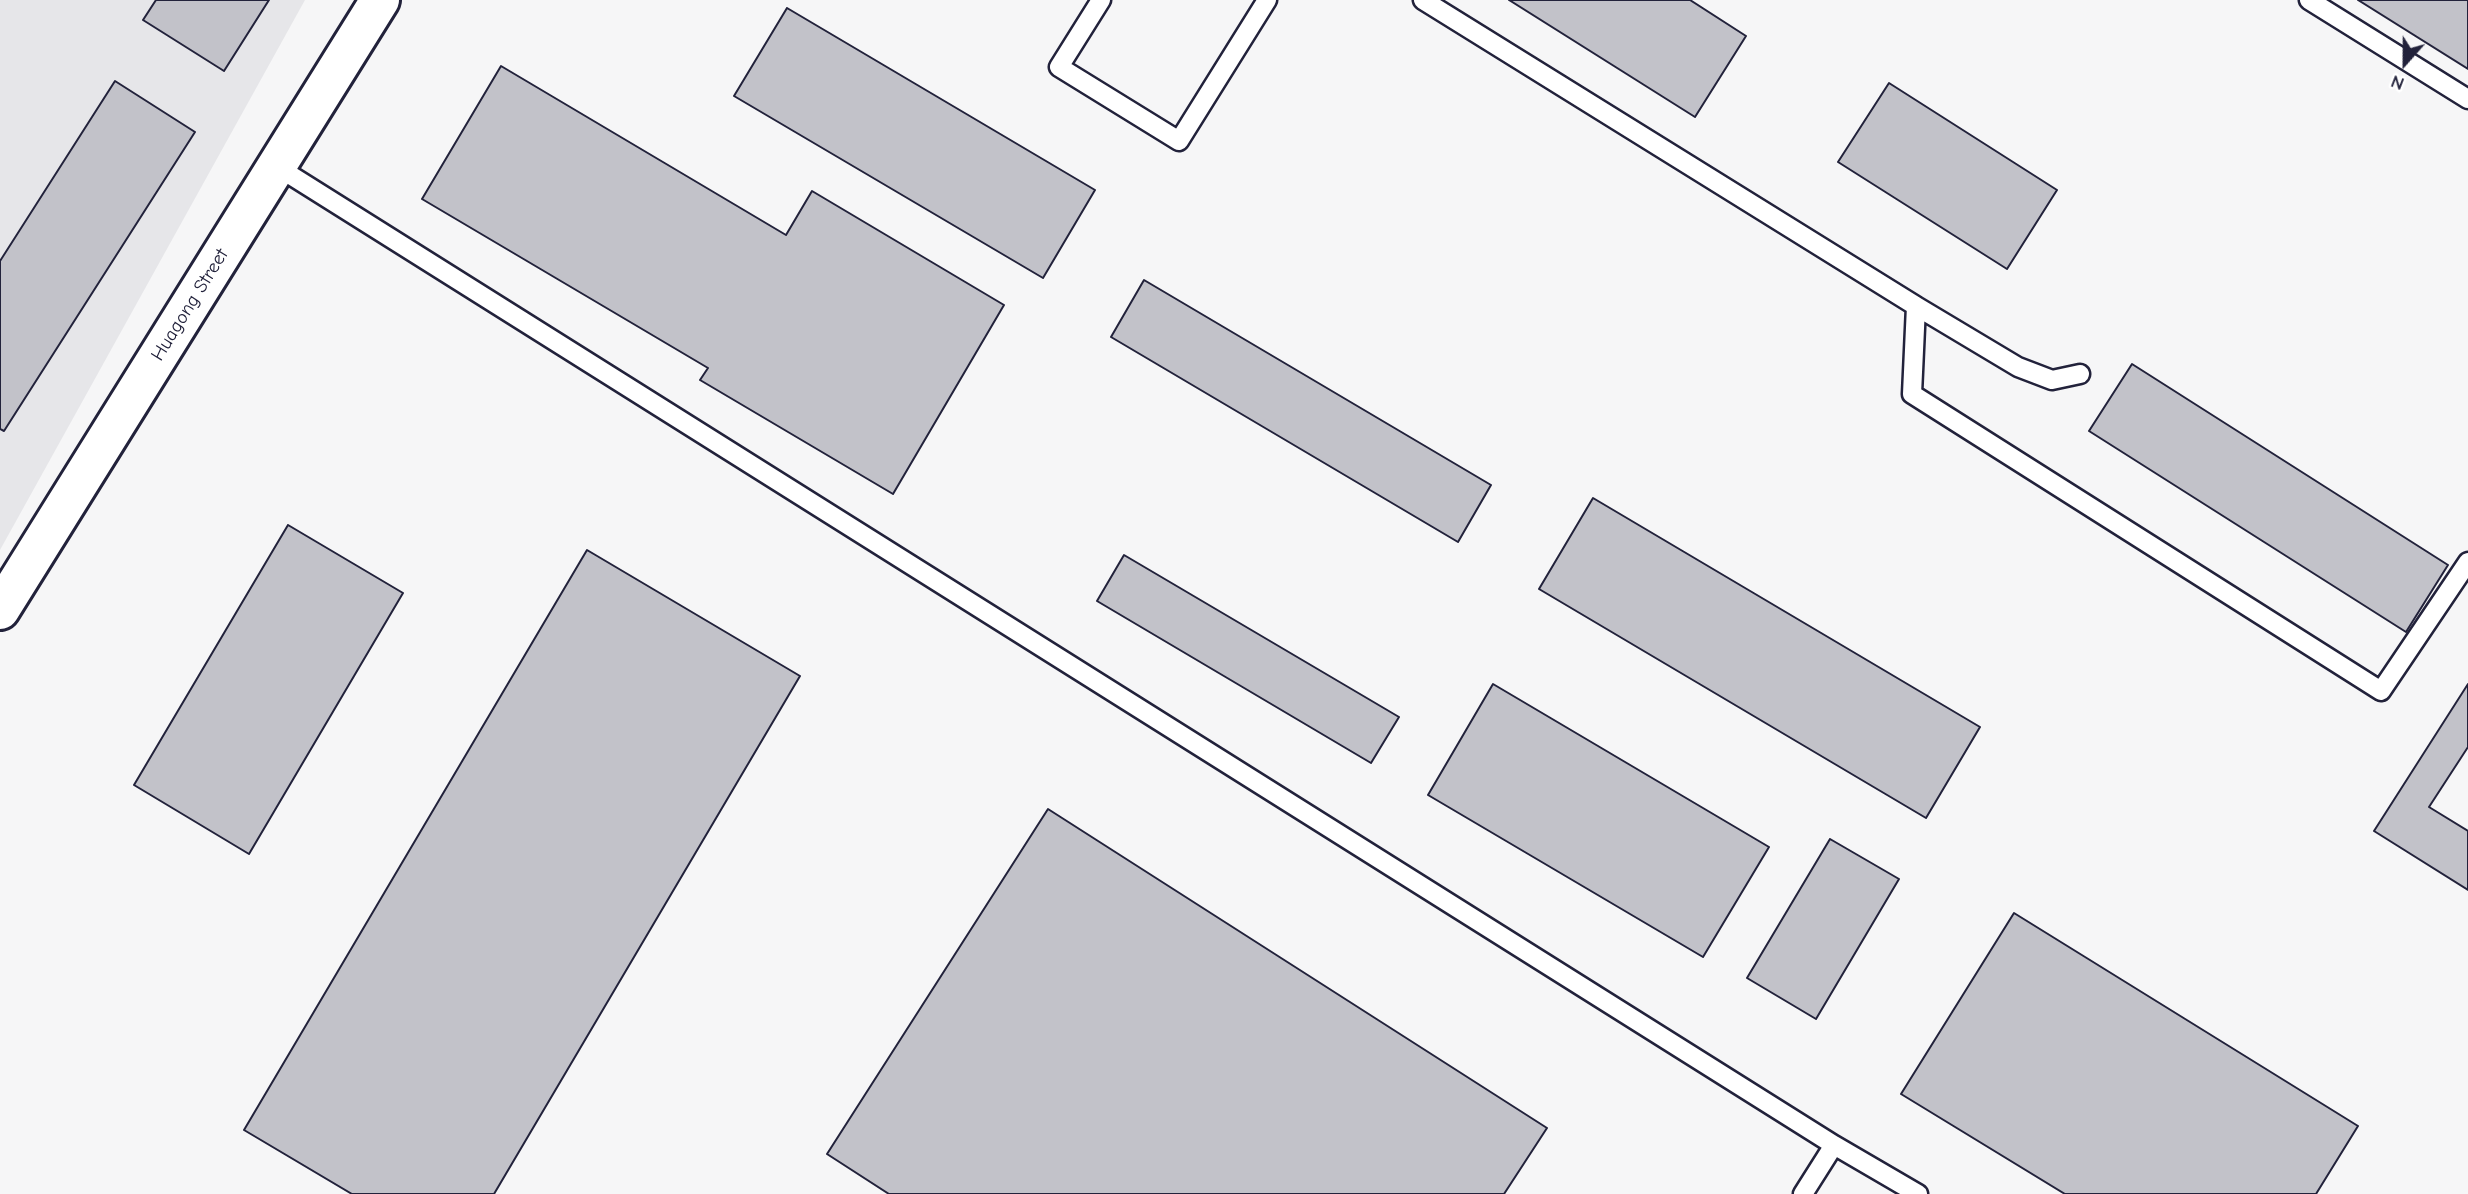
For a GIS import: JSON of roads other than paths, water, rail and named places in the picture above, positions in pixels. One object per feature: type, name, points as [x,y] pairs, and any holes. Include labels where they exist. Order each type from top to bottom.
[{"type":"street","name":"Huagong Street","points":[[0,610],[380,0]]},
{"type":"lane","points":[[1101,0],[1059,67],[1180,141],[1267,0]]},
{"type":"lane","points":[[1423,0],[2018,367],[2052,380],[2080,374]]},
{"type":"lane","points":[[2309,0],[2468,99]]},
{"type":"lane","points":[[276,166],[1834,1145],[1918,1194]]},
{"type":"lane","points":[[1916,306],[1912,394],[2381,691],[2468,562]]},
{"type":"lane","points":[[1803,1194],[1834,1145]]}]
